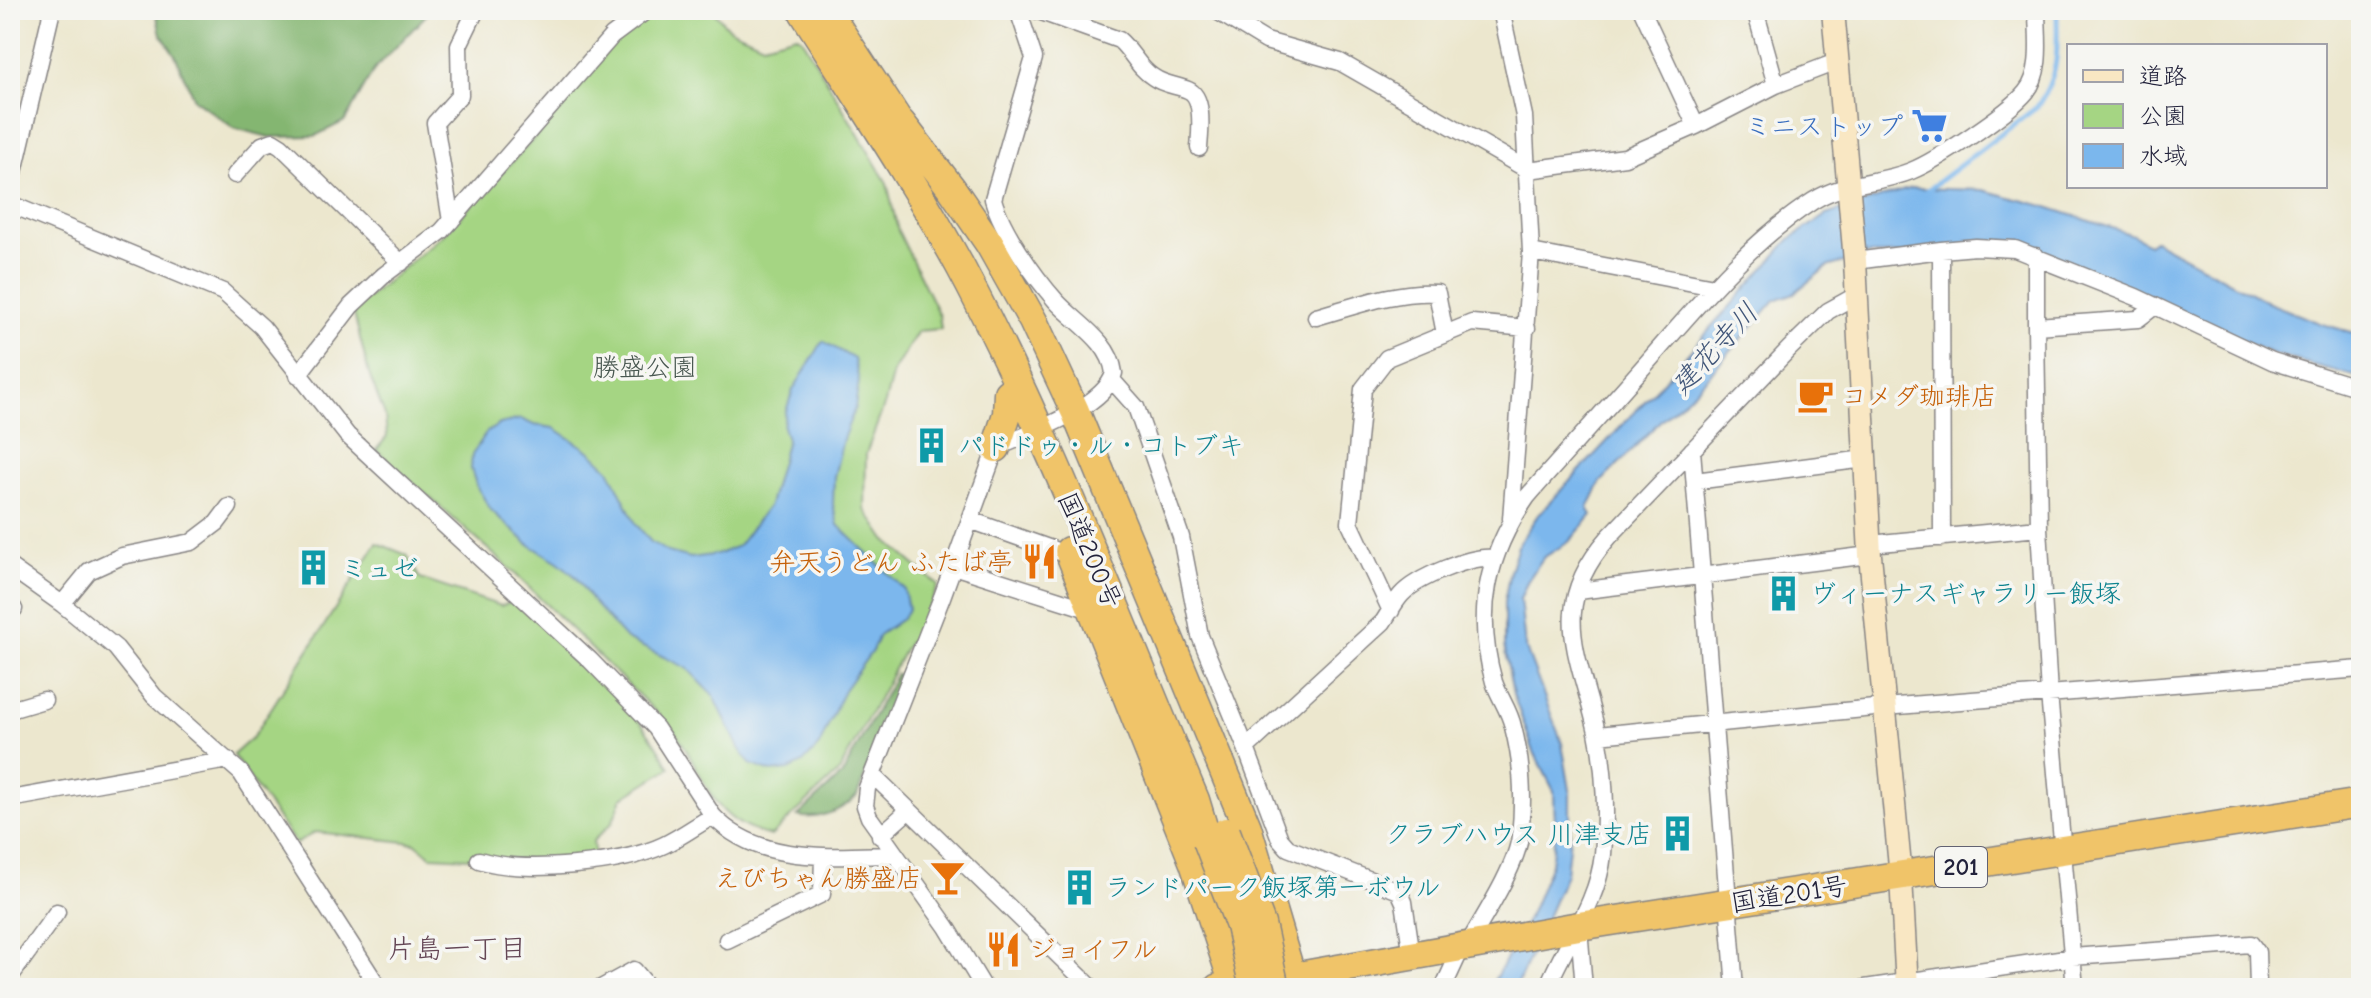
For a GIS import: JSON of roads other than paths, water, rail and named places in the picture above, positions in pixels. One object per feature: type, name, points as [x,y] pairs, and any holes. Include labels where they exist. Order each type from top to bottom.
[{"type":"highway","name":"国道200号","points":[[802,10],[892,131]]},
{"type":"highway","name":"国道200号","points":[[826,10],[892,131],[922,198],[1049,424],[1217,836],[1288,984]]},
{"type":"highway","points":[[892,131],[940,247],[1008,393],[1007,414],[996,448]]},
{"type":"highway","points":[[892,131],[952,189],[989,243],[1033,321],[1071,556],[1194,863],[1235,987]]},
{"type":"highway","points":[[1008,393],[1049,424],[1236,799],[1288,984]]},
{"type":"highway","name":"国道201号","points":[[1235,987],[1288,984],[1412,956],[1570,928],[2361,803]]},
{"type":"highway","name":"国道200号","points":[[1217,836],[1240,926],[1235,987]]},
{"type":"street","points":[[10,189],[52,10]]},
{"type":"street","points":[[451,221],[435,123],[460,95],[459,45],[476,10]]},
{"type":"street","points":[[298,375],[351,306],[451,221],[612,36],[647,10]]},
{"type":"street","points":[[984,988],[947,927],[880,836],[865,806],[867,788],[996,448],[1049,424],[1103,392],[1112,380],[1113,367],[1107,352],[1054,299],[1014,241],[993,199],[1034,58],[1018,10]]},
{"type":"street","points":[[1036,10],[1119,40],[1130,49],[1149,75],[1196,96],[1201,122],[1199,148]]},
{"type":"street","points":[[1215,10],[1266,41],[1340,62],[1528,170],[1625,157],[1696,126],[1776,85],[1836,62]]},
{"type":"street","points":[[1501,10],[1524,116],[1531,252],[1511,521]]},
{"type":"street","points":[[1642,10],[1696,126]]},
{"type":"street","points":[[1755,10],[1776,85]]},
{"type":"street","points":[[1833,10],[1855,261],[1870,550],[1901,877],[1907,985]]},
{"type":"street","points":[[1443,988],[1470,945],[1510,867],[1520,839],[1521,773],[1513,724],[1495,685],[1484,626],[1493,558],[1511,521],[1527,497],[1714,287],[1765,239],[1814,200],[1910,171],[1966,138],[2018,101],[2027,91],[2036,68],[2037,10]]},
{"type":"street","points":[[235,175],[262,145],[273,141],[401,263]]},
{"type":"street","points":[[10,204],[223,292],[262,327],[347,435],[590,660],[656,728],[713,816],[725,828],[742,839],[774,850],[823,856],[894,855]]},
{"type":"street","points":[[1855,261],[1976,247],[2015,249],[2155,306],[2272,361],[2361,386]]},
{"type":"street","points":[[1941,250],[1942,538]]},
{"type":"street","points":[[1531,252],[1714,287]]},
{"type":"street","points":[[2036,256],[2039,528],[2049,694],[2075,988]]},
{"type":"street","points":[[1316,317],[1396,296],[1437,293],[1445,334]]},
{"type":"street","points":[[1547,988],[1570,928],[1591,903],[1603,855],[1604,796],[1598,735],[1571,632],[1578,591],[1591,557],[1828,311],[1855,296]]},
{"type":"street","points":[[2036,326],[2138,319],[2155,306]]},
{"type":"street","points":[[1391,611],[1350,523],[1363,389],[1387,358],[1472,323],[1527,328]]},
{"type":"street","points":[[1112,380],[1136,407],[1181,537],[1200,636],[1280,839],[1288,848],[1399,891],[1404,902],[1412,956]]},
{"type":"street","points":[[1692,450],[1735,988]]},
{"type":"street","points":[[1695,481],[1865,459]]},
{"type":"street","points":[[62,604],[89,571],[122,556],[192,542],[217,523],[229,507]]},
{"type":"street","points":[[970,520],[1071,556]]},
{"type":"street","points":[[1578,591],[1942,538],[2039,528]]},
{"type":"street","points":[[1246,748],[1383,622],[1400,596],[1412,585],[1473,558],[1493,558]]},
{"type":"street","points":[[953,566],[1094,611]]},
{"type":"street","points":[[10,567],[116,648],[154,696],[241,773],[379,988]]},
{"type":"street","points":[[1598,735],[1885,707],[2361,669]]},
{"type":"street","points":[[10,710],[44,700]]},
{"type":"street","points":[[10,799],[228,760]]},
{"type":"street","points":[[873,775],[1092,988]]},
{"type":"street","points":[[880,836],[909,810]]},
{"type":"street","points":[[479,860],[512,865],[609,860],[664,845],[713,816]]},
{"type":"street","points":[[727,940],[822,894],[823,856]]},
{"type":"street","points":[[10,977],[57,912]]},
{"type":"street","points":[[1570,928],[1584,988]]},
{"type":"street","points":[[1865,988],[1907,985],[2072,957],[2251,944],[2257,952],[2258,988]]},
{"type":"street","points":[[601,988],[634,970],[649,988]]},
{"type":"water","name":"建花寺川","points":[[1911,188],[1983,190],[2133,235],[2148,244],[2154,240],[2269,303],[2322,324],[2361,335],[2361,378],[2273,354],[2037,253],[1871,254],[1827,267],[1794,293],[1775,300],[1695,391],[1661,420],[1600,483],[1588,508],[1592,515],[1570,541],[1543,558],[1527,582],[1520,599],[1525,646],[1562,743],[1570,790],[1570,837],[1566,874],[1516,988],[1490,988],[1531,913],[1551,864],[1555,834],[1554,791],[1534,752],[1513,694],[1504,646],[1504,602],[1519,543],[1538,515],[1662,383],[1790,239],[1826,215]]},
{"type":"water","points":[[823,341],[854,359],[859,381],[855,408],[843,439],[834,477],[833,505],[838,525],[904,589],[908,609],[903,618],[879,635],[872,651],[844,690],[819,746],[803,763],[789,770],[771,772],[750,764],[714,696],[687,668],[626,639],[592,601],[576,577],[528,544],[491,510],[477,487],[471,469],[472,455],[487,432],[500,424],[521,419],[554,428],[591,452],[609,469],[636,524],[651,542],[668,552],[691,558],[719,554],[738,546],[769,505],[787,439],[783,427],[785,414],[793,390]]},
{"type":"waterway","points":[[1925,192],[2037,107],[2054,71],[2057,10]]},
{"type":"place","name":"ミニストップ","points":[[1929,126]]},
{"type":"place","name":"コメダ珈琲店","points":[[1815,396]]},
{"type":"place","name":"パドドゥ・ル・コトブキ","points":[[932,445]]},
{"type":"place","name":"弁天うどん ふたば亭","points":[[1039,562]]},
{"type":"place","name":"ミュゼ","points":[[314,568]]},
{"type":"place","name":"ヴィーナスギャラリー飯塚","points":[[1784,593]]},
{"type":"place","name":"クラブハウス 川津支店","points":[[1678,834]]},
{"type":"place","name":"えびちゃん勝盛店","points":[[948,878]]},
{"type":"place","name":"ランドパーク飯塚第一ボウル","points":[[1079,887]]},
{"type":"place","name":"ジョイフル","points":[[1003,949]]},
{"type":"district","name":"片島一丁目","points":[[457,948]]},
{"type":"park label","name":"勝盛公園","points":[[645,367]]}]
